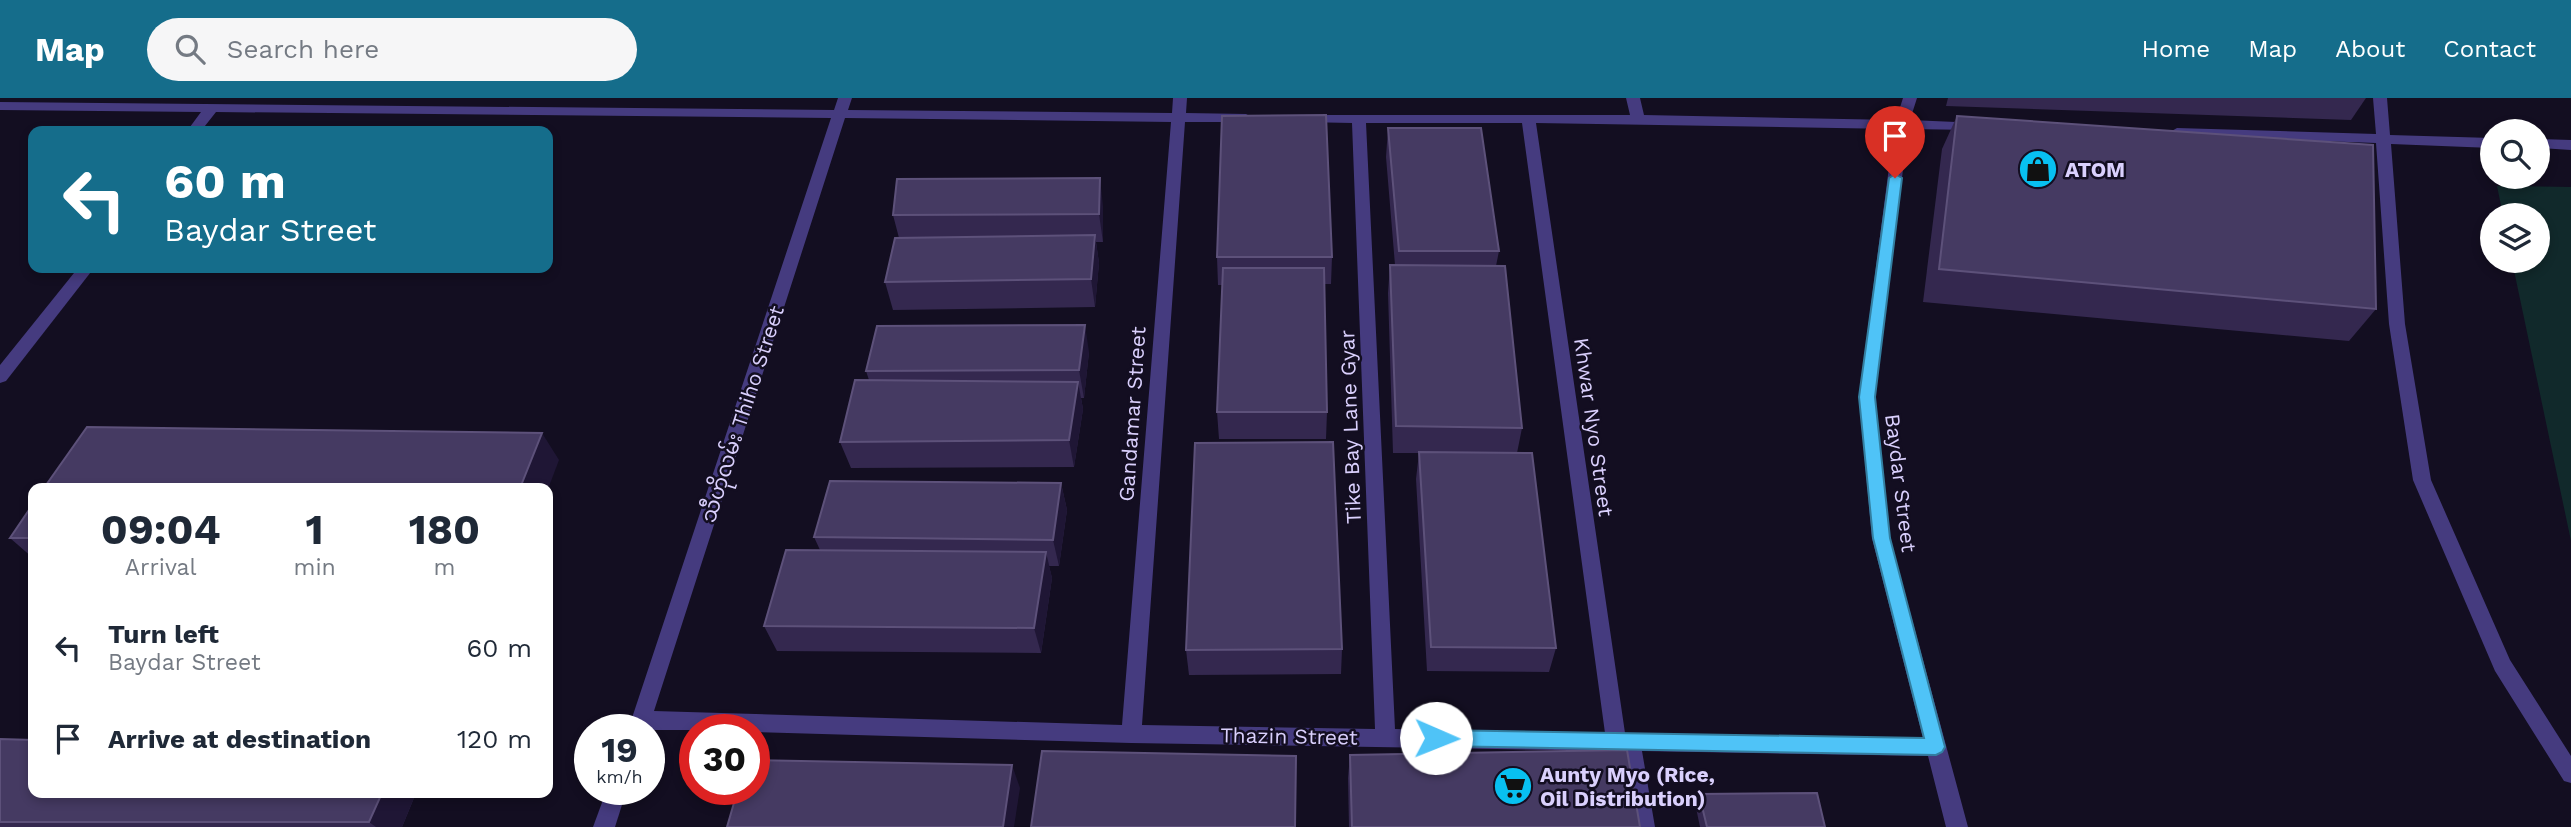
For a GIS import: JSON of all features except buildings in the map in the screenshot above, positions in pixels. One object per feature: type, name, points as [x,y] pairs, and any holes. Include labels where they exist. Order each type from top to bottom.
[{"type":"street","name":"Gandamar Street","points":[[1131,734],[1180,98]]},
{"type":"street","points":[[1633,98],[1638,119]]},
{"type":"street","name":"Baydar Street","points":[[1910,98],[1902,123],[1867,397],[1881,538],[1957,827]]},
{"type":"street","points":[[2380,98],[2397,324],[2422,480],[2502,665],[2571,774]]},
{"type":"street","points":[[196,126],[203,105]]},
{"type":"street","points":[[0,106],[842,106],[1177,118],[1261,118]]},
{"type":"street","name":"သီဟိုလမ်း Thiho Street","points":[[644,714],[842,106]]},
{"type":"street","points":[[1289,118],[1638,119],[1985,126]]},
{"type":"street","name":"Tike Bay Lane Gyar","points":[[1359,118],[1385,737]]},
{"type":"street","name":"Khwar Nyo Street","points":[[1528,118],[1623,742],[1643,827]]},
{"type":"street","points":[[2164,132],[2480,143]]},
{"type":"street","points":[[2550,144],[2571,145]]},
{"type":"street","points":[[0,377],[82,273]]},
{"type":"street","name":"Thazin Street","points":[[665,725],[1936,747]]},
{"type":"street","points":[[604,827],[612,805]]},
{"type":"green space","points":[[2571,187],[2571,541],[2515,273],[2550,273],[2550,203],[2501,203],[2498,189]]},
{"type":"place","name":"ATOM","points":[[2038,169]]},
{"type":"place","name":"Aunty Myo (Rice, Oil Distribution)","points":[[1513,786]]},
{"type":"route","points":[[1436,738],[1936,747],[1881,538],[1867,397],[1895,178]]}]
